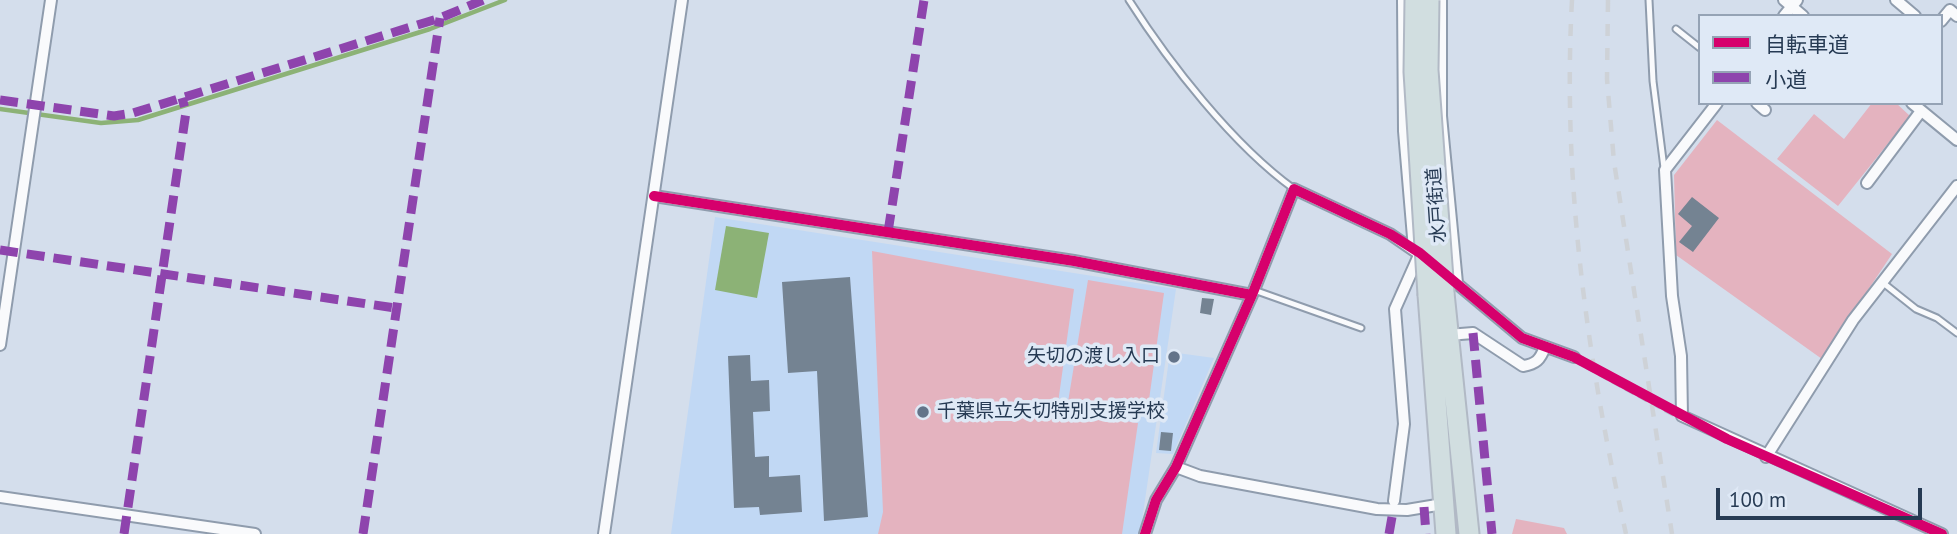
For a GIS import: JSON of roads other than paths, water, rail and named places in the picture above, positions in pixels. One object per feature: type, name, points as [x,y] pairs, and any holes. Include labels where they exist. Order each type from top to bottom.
[{"type":"highway","name":"水戸街道","points":[[1415,0],[1414,72],[1443,290],[1469,534]]},
{"type":"highway","name":"水戸街道","points":[[1429,0],[1428,70],[1443,290],[1443,504],[1446,534]]},
{"type":"street","points":[[0,345],[51,0]]},
{"type":"street","points":[[604,534],[682,0]]},
{"type":"street","points":[[1394,501],[1404,424],[1395,309],[1417,251],[1404,131],[1403,0]]},
{"type":"street","points":[[1441,0],[1443,290]]},
{"type":"street","points":[[1896,0],[1913,14]]},
{"type":"street","points":[[1943,19],[1950,10],[1957,16]]},
{"type":"street","points":[[1715,105],[1665,170],[1672,296],[1681,356],[1682,416],[1934,533]]},
{"type":"street","points":[[1867,183],[1917,107],[1957,140]]},
{"type":"street","points":[[1766,457],[1822,366],[1882,281],[1957,186]]},
{"type":"street","points":[[1145,534],[1156,500],[1176,467],[1253,292],[1294,189],[1417,251],[1443,290],[1522,338],[1574,357]]},
{"type":"street","points":[[654,195],[1253,292]]},
{"type":"street","points":[[1448,335],[1473,333],[1522,366],[1534,364],[1541,358],[1545,347]]},
{"type":"street","points":[[1176,467],[1200,476],[1377,509],[1407,510],[1443,504]]},
{"type":"street","points":[[0,497],[255,534]]},
{"type":"lane","points":[[1129,0],[1191,87],[1258,157],[1294,189]]},
{"type":"lane","points":[[1649,0],[1653,81],[1665,170]]},
{"type":"lane","points":[[1676,29],[1698,46]]},
{"type":"lane","points":[[1882,281],[1916,309],[1937,318],[1957,333]]},
{"type":"lane","points":[[1253,292],[1361,328]]},
{"type":"waterway","points":[[0,109],[101,123],[138,120],[430,29],[505,0]]},
{"type":"tunnel","points":[[1574,357],[1682,416]]},
{"type":"railway","points":[[1572,0],[1570,68],[1574,202],[1589,335],[1626,534]]},
{"type":"railway","points":[[1608,0],[1607,79],[1614,162],[1672,534]]},
{"type":"place","name":"矢切の渡し入口","points":[[1174,357]]},
{"type":"place","name":"千葉県立矢切特別支援学校","points":[[923,412]]}]
